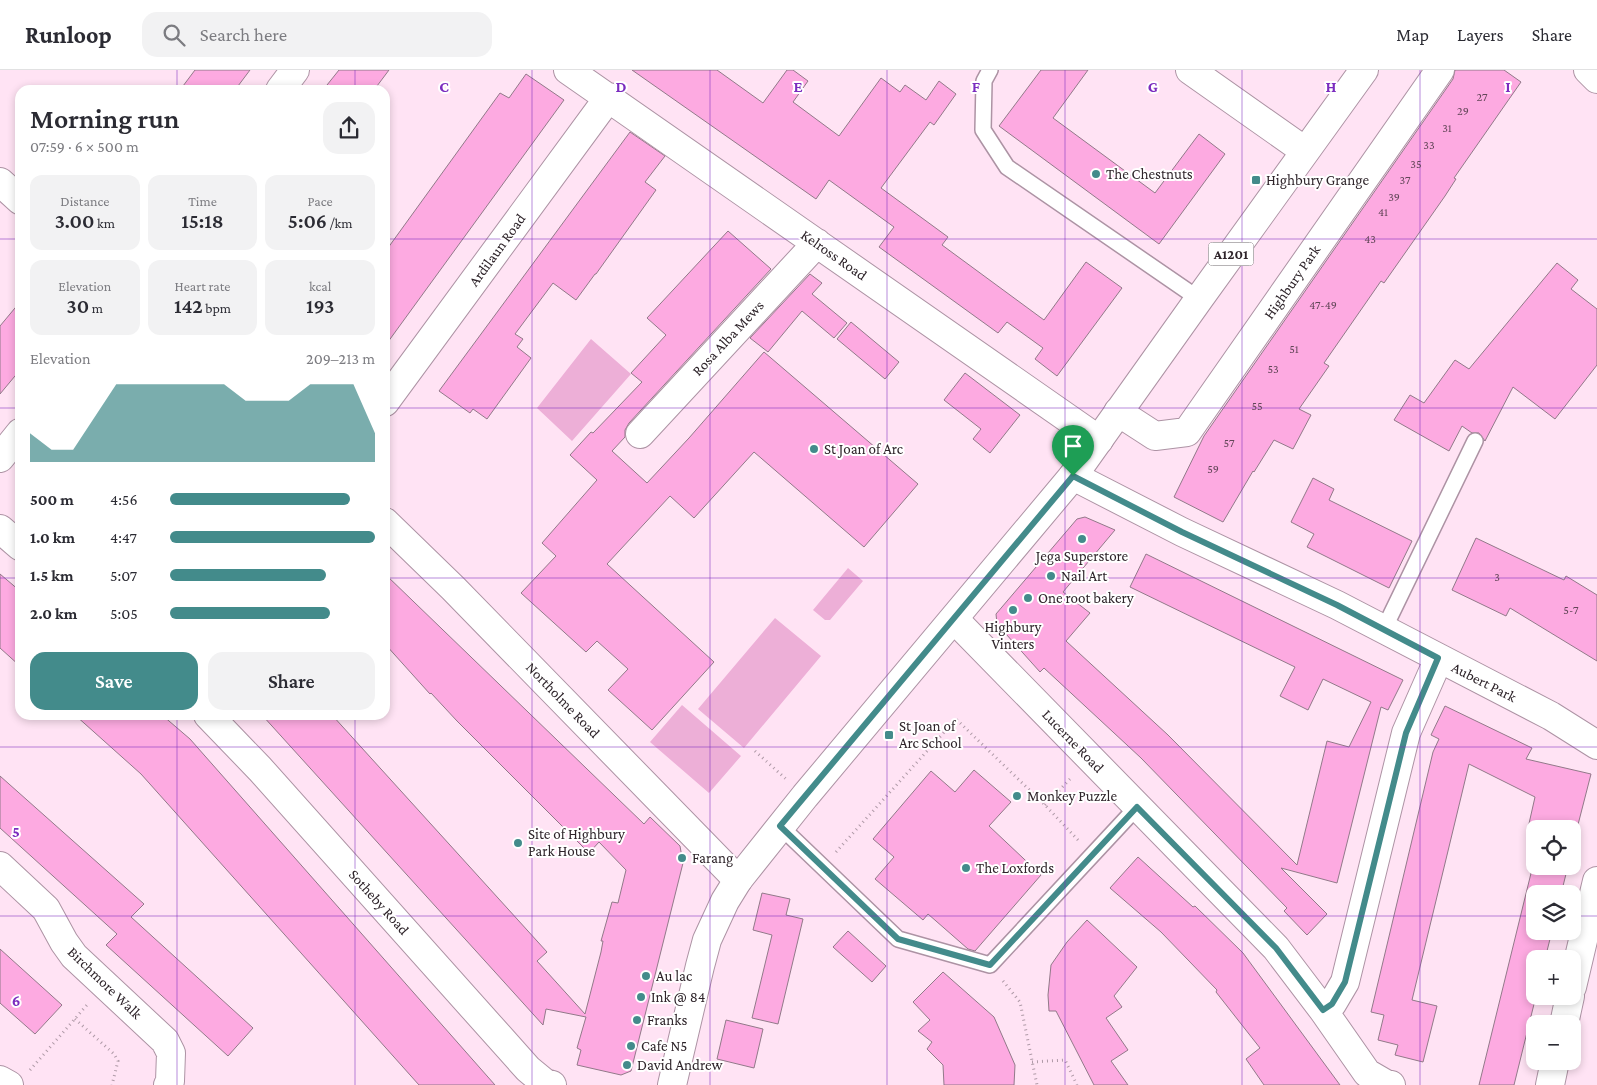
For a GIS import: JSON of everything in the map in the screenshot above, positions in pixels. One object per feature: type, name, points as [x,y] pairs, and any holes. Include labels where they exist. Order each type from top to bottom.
[{"type":"street","points":[[284,85],[295,70]]},
{"type":"street","name":"Kelross Road","points":[[568,70],[1099,440]]},
{"type":"street","points":[[1190,70],[1305,152]]},
{"type":"street","name":"A1201","points":[[672,1085],[708,940],[725,901],[738,880],[780,826],[1073,476],[1198,299],[1364,70]]},
{"type":"street","name":"Highbury Park","points":[[1118,412],[1155,436],[1188,432],[1440,70]]},
{"type":"street","points":[[1588,70],[1597,79]]},
{"type":"street","name":"Ardilaun Road","points":[[390,395],[609,97]]},
{"type":"street","points":[[0,182],[15,196]]},
{"type":"street","name":"Rosa Alba Mews","points":[[640,434],[816,242]]},
{"type":"street","points":[[0,458],[15,439]]},
{"type":"street","name":"Aubert Park","points":[[1073,476],[1182,532],[1384,629],[1551,716],[1597,745]]},
{"type":"street","name":"Northolme Road","points":[[390,527],[453,588],[738,880]]},
{"type":"street","points":[[0,529],[15,542]]},
{"type":"street","name":"Lucerne Road","points":[[954,619],[1276,948],[1323,1010],[1367,1073],[1391,1085]]},
{"type":"street","points":[[1323,1010],[1332,1004],[1345,982],[1406,733],[1438,658]]},
{"type":"street","name":"Sotheby Road","points":[[213,720],[260,770],[528,1069],[545,1083],[552,1085]]},
{"type":"street","name":"Birchmore Walk","points":[[0,866],[46,910],[74,956],[165,1041],[171,1053],[170,1081],[168,1085]]},
{"type":"street","points":[[1581,950],[1597,882]]},
{"type":"street","points":[[1550,1085],[1553,1070]]},
{"type":"street","points":[[0,1080],[19,1078]]},
{"type":"lane","points":[[990,70],[984,81],[983,130],[1007,167],[1198,299]]},
{"type":"lane","points":[[1384,629],[1475,441]]},
{"type":"lane","points":[[780,826],[898,939],[990,965],[1137,807]]},
{"type":"path","points":[[823,867],[956,719],[1045,805],[1092,855]]},
{"type":"path","points":[[755,751],[805,796]]},
{"type":"path","points":[[1045,805],[1090,758]]},
{"type":"path","points":[[990,965],[1020,1002],[1038,1085]]},
{"type":"path","points":[[19,1078],[105,985]]},
{"type":"path","points":[[75,1019],[114,1054],[118,1061],[112,1085]]},
{"type":"path","points":[[1032,1062],[1065,1060],[1077,1085]]},
{"type":"shaded area","points":[[591,339],[631,374],[572,441],[537,408]]},
{"type":"shaded area","points":[[848,568],[863,581],[830,620],[825,620],[813,610]]},
{"type":"shaded area","points":[[775,618],[821,656],[744,748],[698,709]]},
{"type":"shaded area","points":[[682,705],[741,756],[709,793],[650,742]]},
{"type":"building","points":[[195,70],[250,70],[239,85],[184,85]]},
{"type":"building","points":[[339,70],[389,70],[378,85],[327,85]]},
{"type":"building","points":[[632,70],[717,70],[763,103],[787,70],[793,70],[808,81],[793,102],[839,136],[881,78],[900,92],[905,85],[926,100],[939,81],[956,94],[934,125],[930,122],[881,188],[948,237],[942,245],[1044,320],[1086,262],[1122,288],[1057,376],[1035,359],[1043,348],[1007,322],[998,333],[879,247],[894,227],[829,180],[816,199]]},
{"type":"building","name":"The Chestnuts","points":[[1041,70],[1088,70],[1053,118],[1155,193],[1199,134],[1225,154],[1159,244],[999,126]]},
{"type":"building","points":[[1455,70],[1504,70],[1521,82],[1454,178],[1456,179],[1445,196],[1384,283],[1381,281],[1324,363],[1329,366],[1299,409],[1311,415],[1293,449],[1274,440],[1223,522],[1174,497],[1204,436],[1453,79]]},
{"type":"building","points":[[526,74],[564,100],[390,339],[390,245],[500,93],[509,98]]},
{"type":"building","points":[[630,132],[665,156],[645,182],[656,190],[576,300],[553,283],[515,334],[523,339],[517,347],[531,358],[487,419],[473,409],[470,413],[439,391]]},
{"type":"building","points":[[728,231],[771,269],[629,423],[625,430],[625,437],[612,451],[647,483],[764,352],[918,484],[864,547],[754,452],[694,518],[670,496],[607,564],[714,662],[652,730],[608,690],[628,669],[597,641],[586,652],[521,593],[556,556],[542,543],[597,480],[570,455],[642,382],[631,373],[666,335],[647,318]]},
{"type":"building","points":[[1557,263],[1578,280],[1571,289],[1597,309],[1597,365],[1555,419],[1513,387],[1485,441],[1479,433],[1472,433],[1462,426],[1449,451],[1394,420],[1410,395],[1424,403],[1455,360],[1469,369]]},
{"type":"building","points":[[810,274],[822,283],[812,294],[847,323],[834,338],[802,311],[768,352],[750,338]]},
{"type":"building","points":[[15,308],[15,376],[0,394],[0,326]]},
{"type":"building","points":[[851,322],[899,362],[885,379],[837,339]]},
{"type":"building","points":[[965,373],[1020,415],[990,453],[973,439],[981,429],[944,400]]},
{"type":"building","points":[[1313,478],[1334,489],[1329,500],[1412,541],[1389,588],[1307,547],[1314,534],[1291,522]]},
{"type":"building","points":[[1085,517],[1115,530],[1063,592],[1090,613],[1066,641],[1168,735],[1297,865],[1327,741],[1349,747],[1371,702],[1323,679],[1308,710],[1280,696],[1295,667],[1130,587],[1146,554],[1403,680],[1388,710],[1381,707],[1337,883],[1281,868],[1327,914],[1307,935],[1284,911],[1287,908],[1141,758],[1044,668],[1040,672],[997,624],[996,614],[1077,519]]},
{"type":"building","points":[[1476,538],[1564,580],[1566,576],[1597,595],[1597,661],[1510,608],[1506,616],[1452,590]]},
{"type":"building","points":[[0,574],[15,587],[15,662],[0,648]]},
{"type":"building","points":[[390,579],[644,824],[650,817],[680,846],[683,863],[631,1071],[621,1075],[577,1065],[581,1050],[577,1048],[586,1017],[546,1009],[543,1025],[267,720],[337,720],[547,952],[537,961],[585,1014],[601,952],[603,941],[601,941],[612,902],[618,903],[626,870],[599,842],[589,853],[430,694],[390,650]]},
{"type":"building","points":[[1445,706],[1532,748],[1526,759],[1591,774],[1579,820],[1530,820],[1535,797],[1469,764],[1412,1000],[1437,1006],[1423,1062],[1395,1055],[1398,1045],[1378,1040],[1384,1015],[1371,1012],[1433,752],[1439,739],[1431,735]]},
{"type":"building","points":[[81,720],[168,720],[190,739],[495,1085],[419,1085],[141,774]]},
{"type":"building","name":"The Loxfords","points":[[974,770],[1011,802],[989,826],[1041,875],[975,951],[968,949],[928,914],[923,920],[875,879],[894,857],[873,839],[931,771],[955,792]]},
{"type":"building","points":[[0,776],[144,904],[131,917],[253,1028],[228,1056],[106,945],[117,934],[0,828]]},
{"type":"building","points":[[1138,857],[1193,907],[1195,906],[1243,953],[1340,1085],[1264,1085],[1246,1059],[1260,1048],[1216,992],[1217,990],[1161,932],[1110,888]]},
{"type":"building","points":[[1531,875],[1566,875],[1563,885],[1528,885]]},
{"type":"building","points":[[762,893],[790,899],[786,915],[803,919],[778,1024],[752,1018],[772,935],[753,930]]},
{"type":"building","points":[[1526,894],[1526,940],[1550,940],[1547,950],[1526,950],[1526,1005],[1534,1005],[1531,1015],[1526,1015],[1526,1036],[1514,1085],[1479,1085]]},
{"type":"building","points":[[1087,920],[1137,967],[1114,996],[1122,1007],[1106,1018],[1128,1050],[1111,1061],[1128,1085],[1094,1085],[1056,1011],[1049,1011],[1048,995],[1051,965],[1067,942]]},
{"type":"building","points":[[848,931],[886,966],[872,982],[833,947]]},
{"type":"building","points":[[0,949],[62,1005],[35,1034],[0,1003]]},
{"type":"building","points":[[943,972],[994,1017],[1015,1065],[1014,1085],[944,1085],[943,1065],[927,1049],[932,1042],[918,1031],[930,1020],[913,1002]]},
{"type":"building","points":[[726,1020],[763,1029],[754,1068],[717,1059]]},
{"type":"place","name":"The Chestnuts","points":[[1096,174]]},
{"type":"place","name":"Highbury Grange","points":[[1256,180]]},
{"type":"place","name":"St Joan of Arc","points":[[814,449]]},
{"type":"place","name":"Jega Superstore","points":[[1082,539]]},
{"type":"place","name":"Nail Art","points":[[1051,576]]},
{"type":"place","name":"One root bakery","points":[[1028,598]]},
{"type":"place","name":"Highbury Vinters","points":[[1013,610]]},
{"type":"place","name":"St Joan of Arc School","points":[[889,735]]},
{"type":"place","name":"Monkey Puzzle","points":[[1017,796]]},
{"type":"place","name":"Site of Highbury Park House","points":[[518,843]]},
{"type":"place","name":"Farang","points":[[682,858]]},
{"type":"place","name":"The Loxfords","points":[[966,868]]},
{"type":"place","name":"Au lac","points":[[646,976]]},
{"type":"place","name":"Ink @ 84","points":[[641,997]]},
{"type":"place","name":"Franks","points":[[637,1020]]},
{"type":"place","name":"Cafe N5","points":[[631,1046]]},
{"type":"place","name":"David Andrew","points":[[627,1065]]},
{"type":"route","points":[[1073,476],[1182,532],[1337,605],[1438,658],[1406,733],[1345,982],[1332,1004],[1323,1010],[1276,948],[1137,807],[990,965],[898,939],[780,826],[1073,476]]}]
